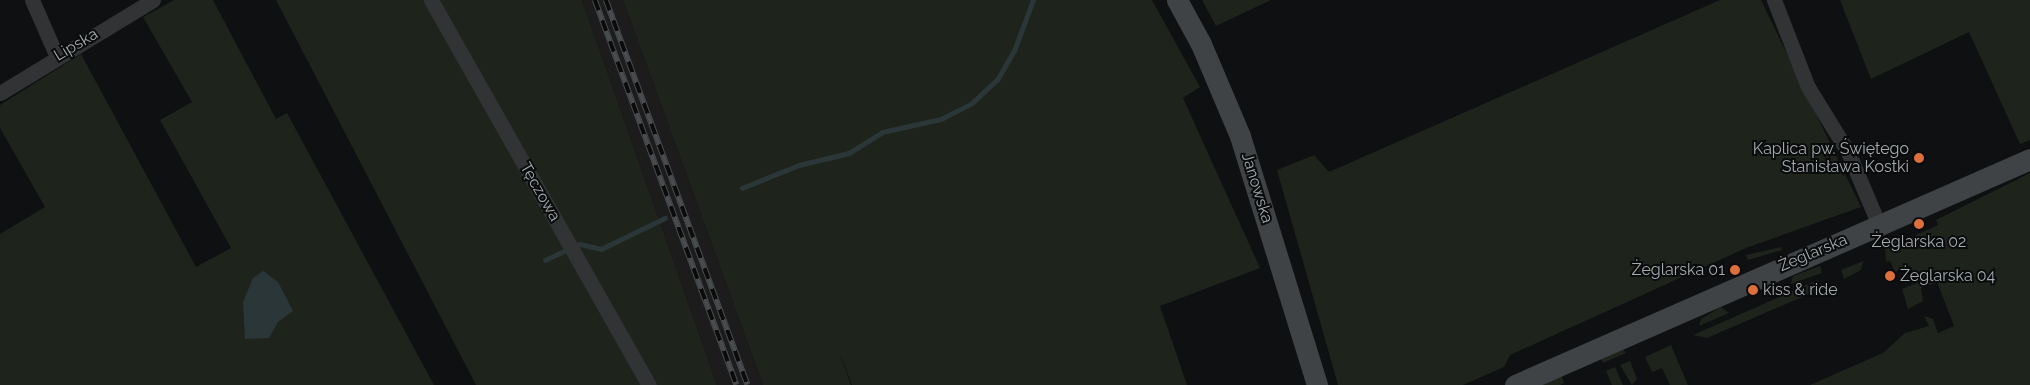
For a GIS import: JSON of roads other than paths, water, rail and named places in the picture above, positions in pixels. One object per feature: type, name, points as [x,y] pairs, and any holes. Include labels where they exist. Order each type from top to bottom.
[{"type":"street","points":[[32,0],[57,56]]},
{"type":"street","name":"Lipska","points":[[0,92],[153,0]]},
{"type":"street","name":"Tęczowa","points":[[431,0],[649,385]]},
{"type":"street","name":"Janowska","points":[[1177,0],[1205,52],[1240,136],[1317,385]]},
{"type":"street","points":[[1774,0],[1808,87],[1848,152],[1878,225]]},
{"type":"street","name":"Żeglarska","points":[[1515,385],[2030,159]]},
{"type":"waterway","points":[[742,188],[799,165],[849,153],[882,132],[941,119],[972,103],[997,80],[1014,51],[1033,0]]},
{"type":"waterway","points":[[545,260],[580,244],[601,249],[665,218]]},
{"type":"railway","points":[[595,0],[737,385]]},
{"type":"railway","points":[[606,0],[748,385]]},
{"type":"place","name":"Kaplica pw. Świętego Stanisława Kostki","points":[[1919,158]]},
{"type":"place","name":"Żeglarska 02","points":[[1919,224]]},
{"type":"place","name":"Żeglarska 01","points":[[1735,270]]},
{"type":"place","name":"Żeglarska 04","points":[[1890,276]]},
{"type":"place","name":"kiss & ride","points":[[1753,290]]}]
